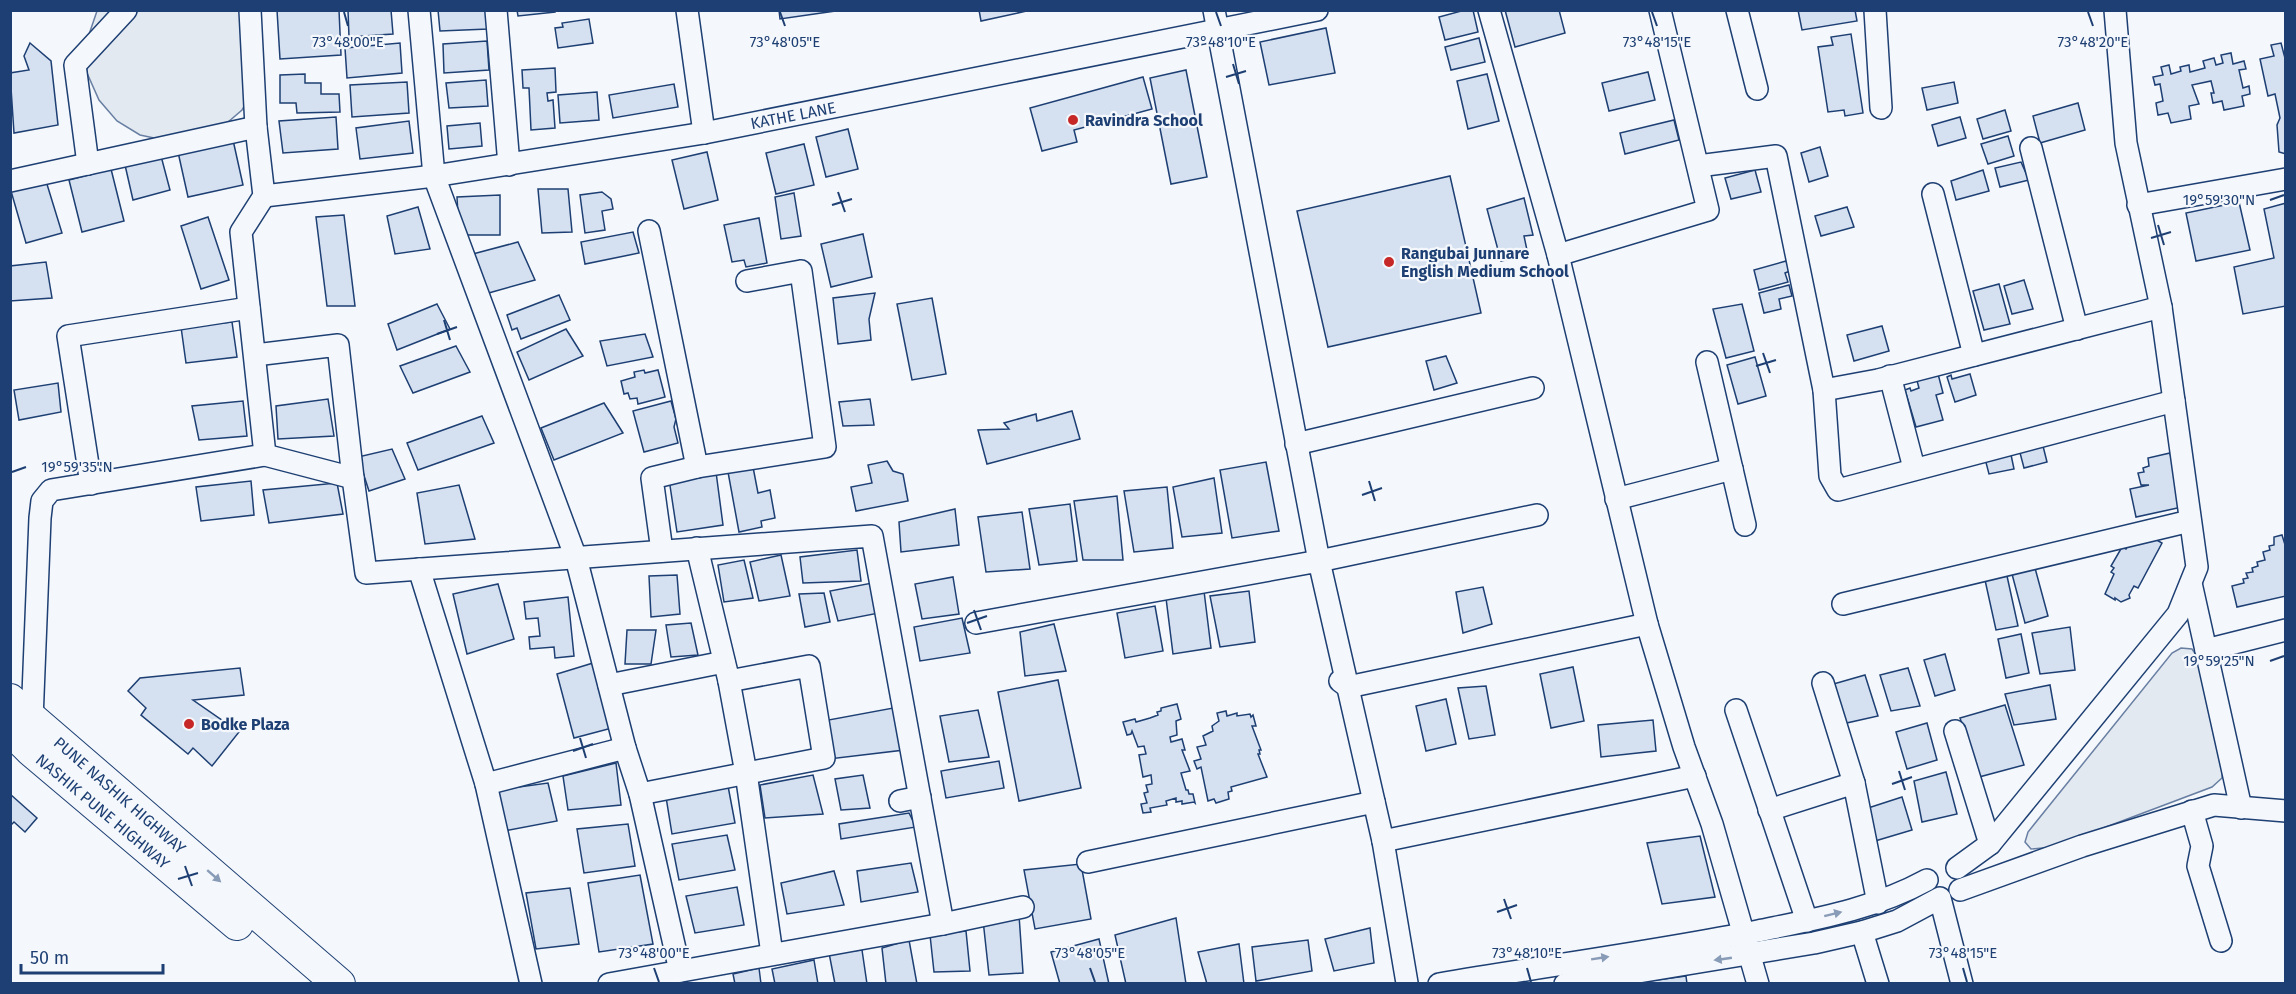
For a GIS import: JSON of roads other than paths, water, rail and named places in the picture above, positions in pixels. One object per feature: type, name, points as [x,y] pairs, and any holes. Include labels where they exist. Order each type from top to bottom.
[{"type":"highway","name":"NASHIK PUNE HIGHWAY","points":[[15,723],[31,750],[306,984]]},
{"type":"highway","name":"PUNE NASHIK HIGHWAY","points":[[15,723],[339,984]]},
{"type":"street","points":[[88,164],[75,65],[126,10]]},
{"type":"street","points":[[250,10],[256,127],[264,196],[240,232],[265,455]]},
{"type":"street","points":[[419,10],[434,176],[576,558],[625,748],[640,794],[680,971]]},
{"type":"street","points":[[496,10],[508,165]]},
{"type":"street","points":[[687,10],[704,133]]},
{"type":"street","name":"KATHE LANE","points":[[264,196],[434,176],[704,133],[1216,20],[1317,10]]},
{"type":"street","points":[[1489,10],[1558,255],[1647,624],[1712,825],[1758,984]]},
{"type":"street","points":[[1558,255],[1708,210],[1660,10]]},
{"type":"street","points":[[1737,10],[1756,89]]},
{"type":"street","points":[[1875,10],[1881,108]]},
{"type":"street","points":[[1957,868],[1990,843],[2178,614],[2197,567],[2162,307],[2126,143],[2115,10]]},
{"type":"street","points":[[1216,20],[1319,561],[1344,684],[1383,841],[1408,983]]},
{"type":"street","points":[[10,181],[256,127]]},
{"type":"street","points":[[2031,148],[2077,329]]},
{"type":"street","points":[[1698,166],[1776,156],[1824,390],[1830,476],[1838,490],[1914,468],[2174,401]]},
{"type":"street","points":[[2138,205],[2286,179]]},
{"type":"street","points":[[1933,194],[1974,355]]},
{"type":"street","points":[[649,231],[697,467]]},
{"type":"street","points":[[662,551],[652,478],[697,467],[825,447],[801,271],[747,281]]},
{"type":"street","points":[[1824,390],[1890,376],[2162,307]]},
{"type":"street","points":[[91,484],[68,336],[249,308]]},
{"type":"street","points":[[255,355],[338,345],[366,573],[873,536],[910,799],[943,924]]},
{"type":"street","points":[[1707,362],[1745,525]]},
{"type":"street","points":[[1890,376],[1914,468]]},
{"type":"street","points":[[1296,444],[1533,388]]},
{"type":"street","points":[[15,723],[42,501],[51,490],[265,455],[353,478]]},
{"type":"street","points":[[1616,499],[1732,469]]},
{"type":"street","points":[[976,623],[1319,561],[1537,515]]},
{"type":"street","points":[[1843,604],[2190,521]]},
{"type":"street","points":[[697,549],[726,671],[746,773],[772,954]]},
{"type":"street","points":[[419,569],[486,784],[531,984]]},
{"type":"street","points":[[2191,583],[2241,807]]},
{"type":"street","points":[[1344,684],[1647,624]]},
{"type":"street","points":[[2206,650],[2286,630]]},
{"type":"street","points":[[609,685],[726,671],[809,666],[824,758],[640,794]]},
{"type":"street","points":[[1823,683],[1854,783],[1878,903]]},
{"type":"street","points":[[1736,710],[1807,921]]},
{"type":"street","points":[[1954,731],[1990,843]]},
{"type":"street","points":[[486,784],[625,748]]},
{"type":"street","points":[[1383,841],[1695,776]]},
{"type":"street","points":[[1769,810],[1854,783]]},
{"type":"street","points":[[1088,862],[1374,802]]},
{"type":"street","points":[[1565,984],[1749,955],[1862,932],[1897,921],[1940,898],[1951,897],[1960,890],[2082,846],[2214,805],[2286,811]]},
{"type":"street","points":[[2192,811],[2202,846],[2198,866],[2221,941]]},
{"type":"street","points":[[1960,890],[1962,878],[1957,868],[1941,863],[1931,869],[1927,880],[1930,891],[1940,898],[1962,984]]},
{"type":"street","points":[[1439,984],[1743,934],[1807,921],[1878,903],[1927,880]]},
{"type":"street","points":[[618,983],[943,924],[1023,906]]},
{"type":"street","points":[[1862,932],[1878,984]]},
{"type":"place","name":"Ravindra School","points":[[1073,120]]},
{"type":"place","name":"Rangubai Junnare English Medium School","points":[[1389,262]]},
{"type":"place","name":"Bodke Plaza","points":[[189,724]]}]
